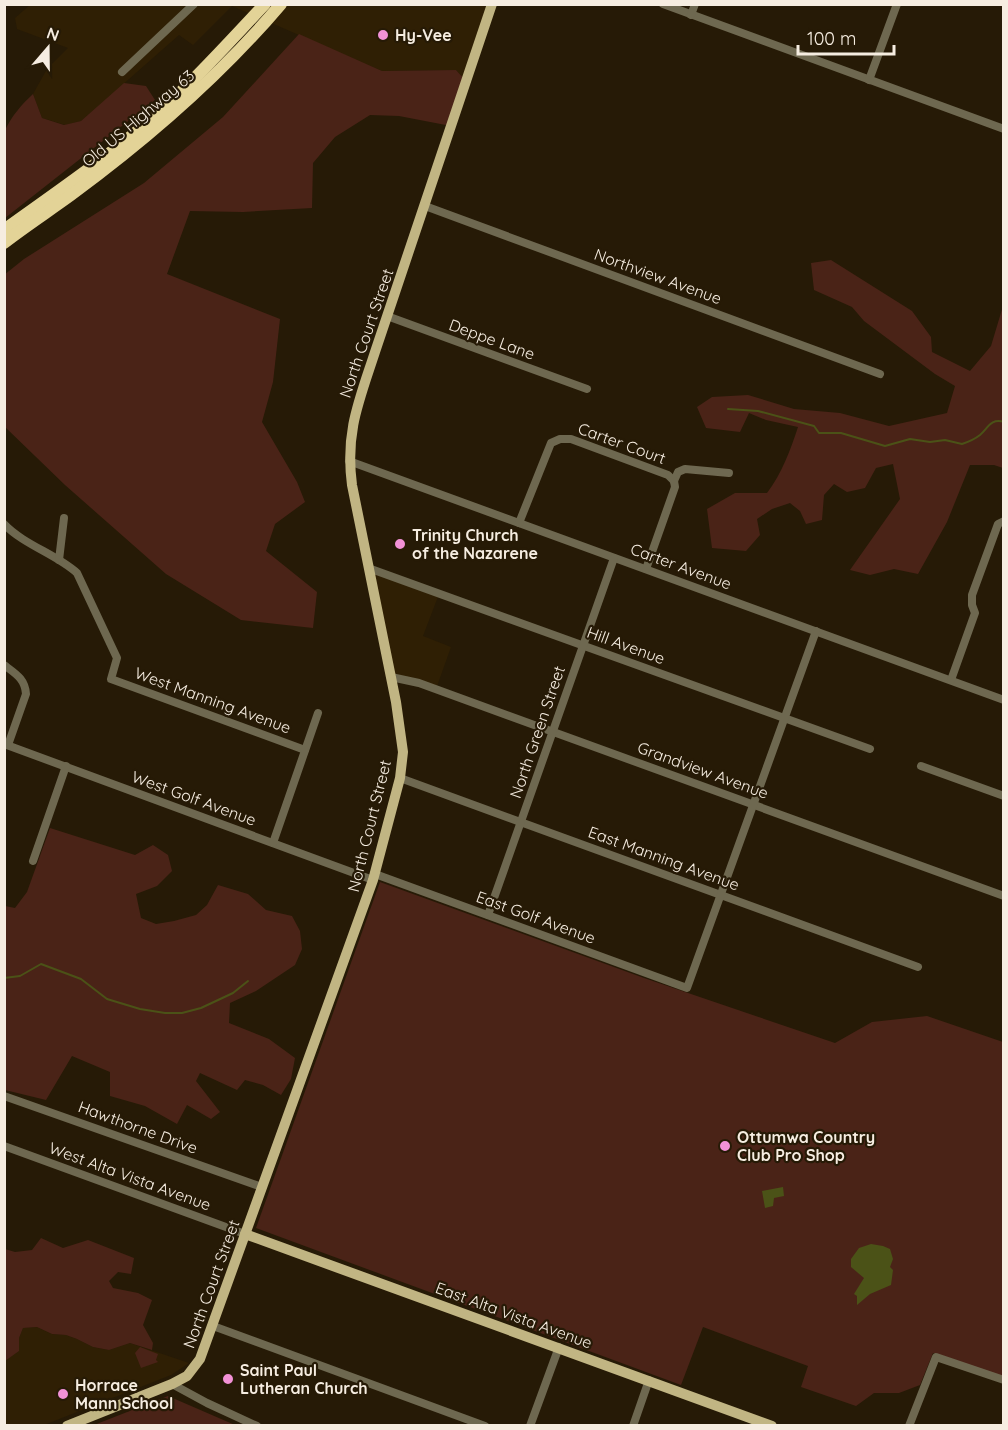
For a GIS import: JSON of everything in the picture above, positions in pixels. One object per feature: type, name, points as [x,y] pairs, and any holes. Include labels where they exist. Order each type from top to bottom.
[{"type":"highway","points":[[4,231],[123,143],[161,111],[265,4]]},
{"type":"highway","name":"Old US Highway 63","points":[[4,243],[72,194],[150,132],[244,45],[281,4]]},
{"type":"main road","name":"North Court Street","points":[[67,1425],[172,1383],[187,1376],[195,1368],[213,1326],[374,877],[400,778],[402,740],[349,461],[352,427],[492,4]]},
{"type":"main road","name":"East Alta Vista Avenue","points":[[245,1234],[772,1425]]},
{"type":"street","points":[[122,72],[194,4]]},
{"type":"street","points":[[663,4],[1004,129]]},
{"type":"street","points":[[691,15],[695,4]]},
{"type":"street","points":[[869,80],[897,4]]},
{"type":"street","name":"Northview Avenue","points":[[425,206],[880,374]]},
{"type":"street","name":"Deppe Lane","points":[[387,316],[587,389]]},
{"type":"street","name":"Carter Court","points":[[519,523],[547,449],[551,443],[560,439],[571,439],[668,476],[674,481],[675,487],[646,569]]},
{"type":"street","name":"Carter Avenue","points":[[349,461],[1004,699]]},
{"type":"street","points":[[674,481],[678,472],[685,468],[729,473]]},
{"type":"street","points":[[4,524],[49,556],[59,560],[64,518]]},
{"type":"street","points":[[951,680],[975,613],[972,595],[998,524],[1004,521]]},
{"type":"street","name":"North Green Street","points":[[488,915],[614,558]]},
{"type":"street","name":"West Manning Avenue","points":[[59,560],[77,573],[117,658],[111,679],[305,750]]},
{"type":"street","name":"Hill Avenue","points":[[371,569],[870,749]]},
{"type":"street","points":[[721,895],[816,631]]},
{"type":"street","points":[[4,665],[22,677],[26,686],[26,694],[6,744]]},
{"type":"street","name":"Grandview Avenue","points":[[391,677],[419,683],[1004,896]]},
{"type":"street","points":[[273,843],[318,713]]},
{"type":"street","name":"West Golf Avenue","points":[[6,744],[273,843],[374,877]]},
{"type":"street","points":[[33,861],[66,766]]},
{"type":"street","points":[[921,766],[1004,796]]},
{"type":"street","name":"East Manning Avenue","points":[[400,778],[918,967]]},
{"type":"street","name":"East Golf Avenue","points":[[374,877],[488,915],[687,988],[721,895]]},
{"type":"street","name":"Hawthorne Drive","points":[[4,1096],[262,1187]]},
{"type":"street","name":"West Alta Vista Avenue","points":[[4,1146],[245,1234]]},
{"type":"street","points":[[213,1326],[485,1425]]},
{"type":"street","points":[[530,1425],[559,1347]]},
{"type":"street","points":[[909,1425],[936,1357],[1004,1380]]},
{"type":"street","points":[[633,1425],[649,1380]]},
{"type":"street","points":[[172,1383],[207,1403],[257,1425]]},
{"type":"shaded area","points":[[31,4],[492,5],[466,81],[456,70],[382,71],[232,6],[193,45],[179,35],[81,121],[65,125],[42,118],[33,94],[47,69],[68,48],[17,29],[15,18]]},
{"type":"shaded area","points":[[299,34],[382,71],[456,70],[466,81],[451,126],[399,116],[370,115],[335,137],[313,163],[312,208],[243,212],[190,211],[167,274],[280,319],[273,382],[262,422],[297,482],[305,502],[275,524],[266,551],[317,592],[313,628],[241,620],[166,574],[65,485],[5,427],[4,275],[24,259],[144,183],[223,117]]},
{"type":"shaded area","points":[[124,83],[146,86],[155,100],[5,218],[5,130],[21,107],[33,94],[42,118],[64,125],[81,121]]},
{"type":"shaded area","points":[[831,260],[912,311],[931,337],[932,352],[970,371],[991,346],[1003,306],[1003,468],[994,465],[970,465],[947,522],[918,574],[894,569],[870,575],[850,570],[900,499],[893,464],[876,468],[865,488],[847,492],[834,484],[824,495],[822,520],[806,524],[800,511],[790,503],[772,509],[757,519],[760,535],[746,551],[712,548],[707,509],[735,493],[767,493],[785,462],[798,427],[766,420],[749,413],[740,432],[706,428],[697,407],[712,397],[748,395],[794,409],[840,413],[889,426],[947,413],[955,386],[935,374],[864,321],[852,307],[814,290],[811,263]]},
{"type":"shaded area","points":[[371,569],[439,594],[423,636],[451,647],[436,689],[391,677]]},
{"type":"shaded area","points":[[50,828],[135,855],[153,845],[168,855],[172,871],[157,886],[136,894],[141,918],[156,924],[196,915],[207,905],[218,885],[248,894],[266,910],[292,916],[300,931],[302,949],[295,965],[256,991],[230,1003],[229,1023],[269,1039],[295,1058],[291,1079],[281,1095],[263,1085],[245,1080],[237,1090],[200,1073],[196,1081],[220,1112],[211,1119],[187,1105],[177,1124],[145,1106],[110,1096],[110,1072],[72,1056],[46,1100],[5,1090],[5,906],[15,908],[27,892]]},
{"type":"shaded area","points":[[380,882],[644,978],[835,1043],[872,1022],[927,1016],[1003,1042],[1003,1378],[933,1353],[920,1385],[899,1393],[874,1393],[856,1406],[801,1387],[808,1366],[703,1327],[681,1385],[256,1228]]},
{"type":"shaded area","points":[[783,1187],[784,1196],[774,1198],[773,1206],[765,1208],[762,1191]]},
{"type":"shaded area","points":[[41,1238],[63,1248],[88,1240],[134,1258],[131,1274],[118,1272],[109,1281],[113,1288],[138,1293],[152,1300],[143,1325],[153,1343],[152,1350],[130,1343],[109,1350],[93,1347],[66,1335],[52,1334],[37,1327],[23,1328],[19,1338],[19,1351],[5,1361],[5,1249],[15,1252],[32,1250]]},
{"type":"shaded area","points":[[871,1244],[890,1249],[893,1259],[890,1267],[893,1270],[891,1285],[870,1294],[857,1305],[857,1296],[854,1294],[864,1278],[851,1267],[851,1259],[859,1248]]},
{"type":"shaded area","name":"Horrace Mann School","points":[[37,1327],[52,1334],[66,1335],[93,1347],[109,1350],[130,1343],[189,1363],[171,1375],[44,1425],[5,1426],[4,1361],[19,1351],[19,1338],[23,1328]]},
{"type":"shaded area","points":[[140,1347],[158,1354],[156,1360],[158,1362],[141,1368],[135,1353]]},
{"type":"shaded area","points":[[168,1396],[235,1425],[94,1425]]},
{"type":"waterway","points":[[728,409],[758,411],[814,426],[819,433],[841,433],[885,446],[910,439],[930,442],[945,440],[962,444],[978,436],[990,424],[996,421],[1004,422]]},
{"type":"waterway","points":[[4,978],[20,976],[41,964],[81,979],[107,999],[140,1009],[165,1013],[182,1013],[201,1008],[233,993],[248,981]]},
{"type":"place","name":"Hy-Vee","points":[[383,35]]},
{"type":"place","name":"Trinity Church of the Nazarene","points":[[400,544]]},
{"type":"place","name":"Ottumwa Country Club Pro Shop","points":[[725,1146]]},
{"type":"place","name":"Saint Paul Lutheran Church","points":[[228,1379]]},
{"type":"place","name":"Horrace Mann School","points":[[63,1394]]}]
